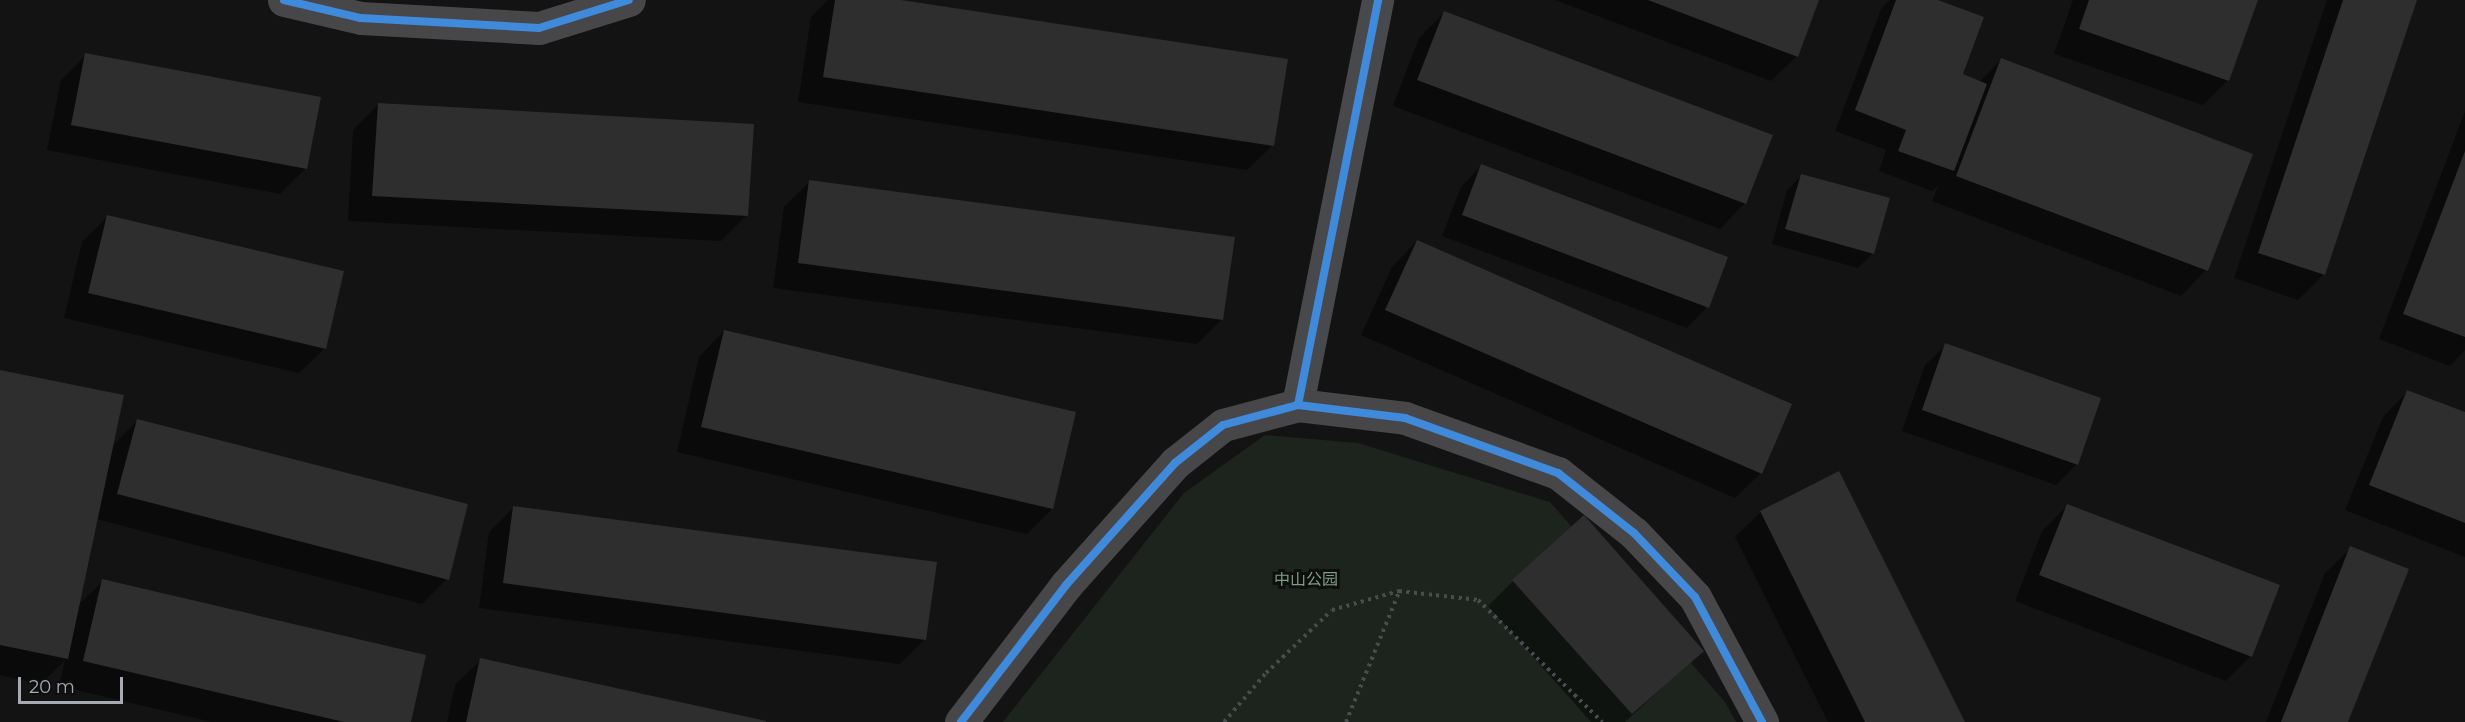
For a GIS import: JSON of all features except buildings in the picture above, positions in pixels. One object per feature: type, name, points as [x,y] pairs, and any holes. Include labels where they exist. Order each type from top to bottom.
[{"type":"street","points":[[284,0],[361,18],[539,28],[629,0]]},
{"type":"street","points":[[1298,405],[1378,0]]},
{"type":"street","points":[[961,722],[1066,585],[1175,463],[1223,425],[1298,405],[1405,418],[1558,473],[1634,533],[1695,597],[1762,722]]},
{"type":"path","points":[[1346,722],[1399,591]]},
{"type":"path","points":[[1224,722],[1266,673],[1332,610],[1399,591],[1478,600],[1602,722]]},
{"type":"green space","name":"中山公园","points":[[1265,435],[1358,443],[1550,502],[1725,702],[1736,722],[1003,722],[1184,493]]},
{"type":"cycle path","points":[[284,0],[361,18],[539,28],[629,0]]},
{"type":"cycle path","points":[[1298,405],[1378,0]]},
{"type":"cycle path","points":[[961,722],[1066,585],[1175,463],[1223,425],[1298,405],[1405,418],[1558,473],[1634,533],[1695,597],[1762,722]]}]
